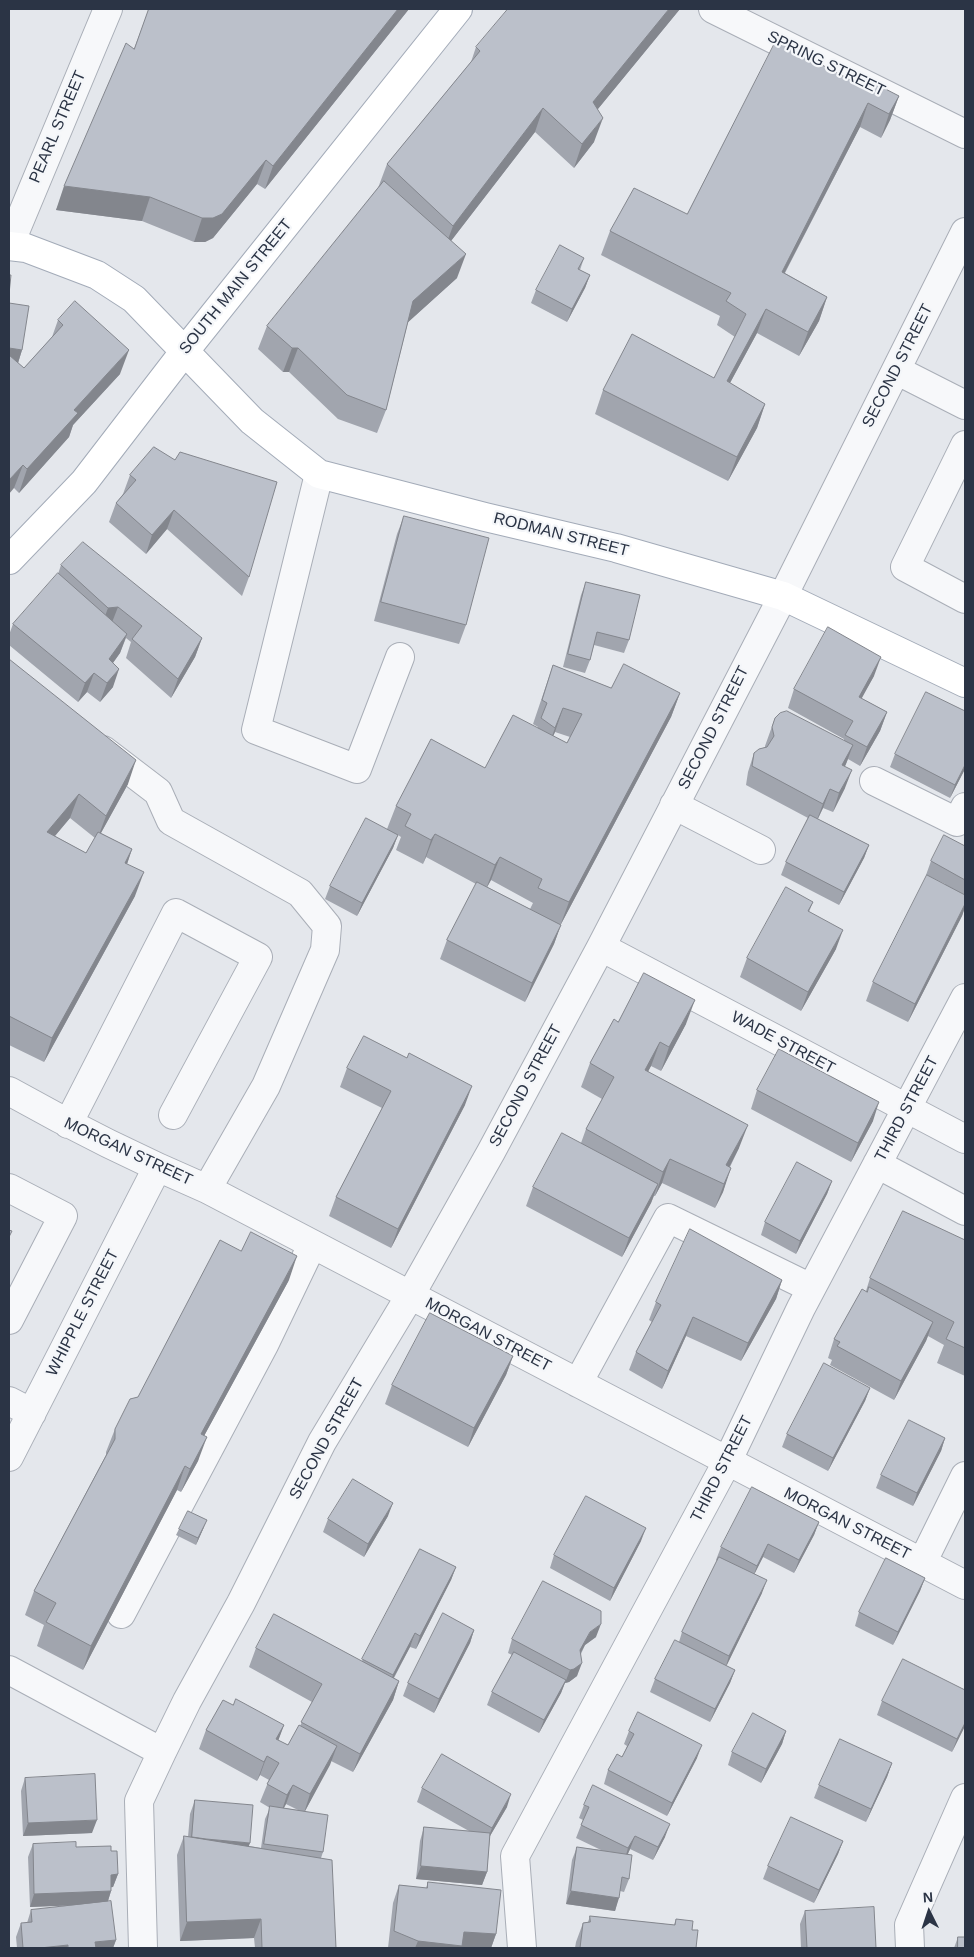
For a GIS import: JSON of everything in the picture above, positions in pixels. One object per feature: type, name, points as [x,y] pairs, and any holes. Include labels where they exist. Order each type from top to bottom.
[{"type":"main road","name":"SOUTH MAIN STREET","points":[[9,560],[84,482],[184,352],[458,9]]},
{"type":"main road","name":"RODMAN STREET","points":[[9,246],[26,248],[97,275],[134,299],[252,421],[320,474],[616,548],[783,596],[965,683]]},
{"type":"street","name":"PEARL STREET","points":[[9,246],[108,9]]},
{"type":"street","name":"SPRING STREET","points":[[713,9],[965,134]]},
{"type":"street","name":"SECOND STREET","points":[[143,1948],[139,1801],[162,1752],[187,1701],[241,1603],[322,1442],[411,1294],[491,1152],[601,946],[783,596],[965,232]]},
{"type":"street","points":[[896,370],[965,405]]},
{"type":"street","points":[[965,445],[905,567],[965,599]]},
{"type":"street","points":[[320,474],[256,730],[357,769],[400,657]]},
{"type":"street","points":[[87,738],[158,792],[170,821],[300,893],[327,926],[326,950],[266,1086],[207,1189]]},
{"type":"street","points":[[874,781],[957,822],[965,807]]},
{"type":"street","points":[[674,805],[761,850]]},
{"type":"street","points":[[68,1124],[176,913],[258,957],[173,1115]]},
{"type":"street","name":"WADE STREET","points":[[601,946],[965,1139]]},
{"type":"street","name":"THIRD STREET","points":[[522,1948],[515,1856],[727,1462],[811,1288],[965,998]]},
{"type":"street","name":"MORGAN STREET","points":[[9,1092],[68,1124],[157,1168],[207,1189],[312,1245],[411,1294],[578,1384],[965,1585]]},
{"type":"street","points":[[877,1164],[965,1211]]},
{"type":"street","name":"WHIPPLE STREET","points":[[9,1457],[20,1407],[157,1168]]},
{"type":"street","points":[[9,1188],[63,1216],[9,1320]]},
{"type":"street","points":[[578,1384],[668,1218],[811,1288]]},
{"type":"street","points":[[122,1614],[264,1345],[312,1245]]},
{"type":"street","points":[[922,1563],[965,1476]]},
{"type":"street","points":[[9,1670],[162,1752]]},
{"type":"street","points":[[910,1948],[909,1925],[965,1798]]},
{"type":"building","points":[[149,9],[398,9],[273,166],[266,160],[222,214],[213,218],[202,218],[150,197],[64,186],[126,43],[134,49]]},
{"type":"building","points":[[508,9],[669,9],[593,102],[603,118],[582,144],[543,108],[453,226],[387,164],[480,51],[476,47]]},
{"type":"building","points":[[776,41],[868,89],[872,82],[899,96],[889,114],[868,103],[782,272],[827,297],[808,332],[766,309],[727,381],[765,404],[737,457],[603,390],[632,334],[714,378],[746,314],[726,301],[731,293],[610,231],[634,188],[687,214]]},
{"type":"building","points":[[384,181],[466,254],[413,301],[386,410],[347,395],[298,348],[292,348],[267,326]]},
{"type":"building","points":[[560,245],[584,258],[578,269],[590,275],[572,309],[536,290]]},
{"type":"building","points":[[9,275],[11,275],[9,294]]},
{"type":"building","points":[[75,301],[129,350],[74,410],[78,413],[27,469],[23,465],[9,480],[9,355],[24,368],[63,325],[58,320]]},
{"type":"building","points":[[9,303],[29,306],[22,350],[9,348]]},
{"type":"building","points":[[154,447],[175,460],[180,452],[277,482],[249,577],[174,510],[152,535],[116,503],[136,480],[130,475]]},
{"type":"building","points":[[404,516],[489,538],[466,625],[381,602]]},
{"type":"building","points":[[83,542],[202,638],[178,679],[132,639],[142,626],[118,607],[108,608],[61,565]]},
{"type":"building","points":[[58,573],[127,634],[109,659],[119,669],[107,683],[94,673],[85,683],[13,624]]},
{"type":"building","points":[[586,582],[640,595],[629,640],[597,632],[590,660],[568,654]]},
{"type":"building","points":[[828,627],[881,657],[859,697],[887,712],[867,747],[845,735],[853,721],[794,689]]},
{"type":"building","points":[[9,659],[136,760],[106,816],[79,794],[47,832],[86,853],[98,832],[132,849],[125,863],[144,872],[52,1038],[9,1016]]},
{"type":"building","points":[[624,664],[680,693],[569,902],[538,888],[542,879],[500,857],[495,865],[435,834],[431,840],[405,826],[411,814],[396,806],[431,739],[485,768],[513,715],[567,743],[582,714],[563,708],[555,728],[541,718],[547,703],[542,700],[553,665],[611,688]]},
{"type":"building","points":[[926,692],[965,711],[965,765],[955,785],[895,754]]},
{"type":"building","points":[[787,711],[853,745],[842,765],[852,770],[839,793],[830,789],[823,804],[752,766],[754,753],[759,749],[767,747],[774,736],[772,727],[775,718],[780,713]]},
{"type":"building","points":[[810,815],[869,845],[844,892],[786,862]]},
{"type":"building","points":[[366,818],[398,835],[362,903],[330,886]]},
{"type":"building","points":[[944,835],[965,846],[965,880],[931,861]]},
{"type":"building","points":[[927,875],[965,895],[965,904],[915,1004],[873,982]]},
{"type":"building","points":[[477,882],[561,925],[532,983],[447,940]]},
{"type":"building","points":[[786,887],[813,902],[808,911],[843,930],[808,992],[747,958]]},
{"type":"building","points":[[644,973],[695,1000],[669,1047],[660,1042],[645,1070],[748,1125],[726,1165],[731,1168],[724,1184],[670,1159],[663,1172],[586,1129],[614,1077],[590,1063],[614,1019],[618,1022]]},
{"type":"building","points":[[364,1036],[407,1058],[409,1053],[472,1086],[398,1229],[336,1197],[391,1091],[347,1068]]},
{"type":"building","points":[[779,1049],[879,1102],[858,1143],[757,1090]]},
{"type":"building","points":[[562,1133],[658,1184],[629,1238],[533,1187]]},
{"type":"building","points":[[797,1162],[832,1181],[800,1241],[765,1222]]},
{"type":"building","points":[[903,1211],[965,1240],[965,1348],[946,1339],[954,1322],[870,1278]]},
{"type":"building","points":[[690,1229],[782,1280],[748,1343],[693,1317],[668,1371],[636,1352],[661,1305],[656,1302]]},
{"type":"building","points":[[251,1232],[297,1256],[201,1434],[207,1437],[190,1469],[185,1466],[91,1646],[46,1622],[56,1603],[34,1591],[115,1439],[115,1429],[130,1399],[138,1397],[220,1240],[241,1251]]},
{"type":"building","points":[[869,1287],[933,1322],[901,1381],[837,1346],[840,1342],[834,1339],[862,1289],[867,1292]]},
{"type":"building","points":[[430,1313],[513,1356],[474,1428],[392,1385]]},
{"type":"building","points":[[824,1363],[870,1388],[833,1458],[787,1434]]},
{"type":"building","points":[[909,1420],[945,1438],[917,1493],[881,1475]]},
{"type":"building","points":[[353,1479],[393,1503],[368,1544],[328,1519]]},
{"type":"building","points":[[752,1487],[819,1522],[799,1560],[768,1544],[757,1566],[721,1547]]},
{"type":"building","points":[[586,1496],[646,1528],[614,1588],[554,1555]]},
{"type":"building","points":[[188,1511],[207,1520],[198,1538],[179,1529]]},
{"type":"building","points":[[420,1549],[456,1567],[420,1636],[415,1633],[393,1675],[362,1659]]},
{"type":"building","points":[[719,1557],[767,1580],[729,1656],[682,1632]]},
{"type":"building","points":[[886,1558],[925,1578],[898,1632],[859,1612]]},
{"type":"building","points":[[543,1581],[601,1611],[601,1624],[590,1632],[580,1650],[582,1663],[574,1669],[570,1670],[512,1639]]},
{"type":"building","points":[[443,1613],[474,1630],[439,1699],[408,1683]]},
{"type":"building","points":[[274,1614],[399,1681],[360,1754],[301,1722],[322,1684],[256,1648]]},
{"type":"building","points":[[675,1640],[735,1670],[715,1709],[655,1679]]},
{"type":"building","points":[[514,1652],[566,1680],[544,1720],[492,1692]]},
{"type":"building","points":[[903,1659],[965,1690],[965,1723],[957,1739],[882,1701]]},
{"type":"building","points":[[236,1699],[284,1725],[276,1739],[288,1745],[299,1725],[337,1746],[310,1794],[293,1785],[287,1795],[267,1784],[279,1763],[267,1756],[264,1762],[206,1730],[223,1700],[233,1705]]},
{"type":"building","points":[[638,1712],[702,1745],[672,1803],[608,1770],[617,1754],[622,1757],[634,1734],[629,1731]]},
{"type":"building","points":[[753,1713],[786,1731],[766,1769],[732,1752]]},
{"type":"building","points":[[840,1739],[892,1763],[871,1809],[819,1785]]},
{"type":"building","points":[[442,1754],[511,1794],[492,1828],[422,1788]]},
{"type":"building","points":[[95,1774],[97,1820],[28,1823],[25,1778]]},
{"type":"building","points":[[593,1785],[670,1824],[658,1847],[635,1836],[628,1848],[581,1825],[589,1807],[584,1805]]},
{"type":"building","points":[[195,1800],[253,1805],[250,1843],[192,1837]]},
{"type":"building","points":[[270,1806],[328,1815],[323,1852],[264,1844]]},
{"type":"building","points":[[791,1817],[843,1841],[819,1890],[768,1866]]},
{"type":"building","points":[[424,1827],[490,1833],[487,1872],[421,1866]]},
{"type":"building","points":[[184,1836],[332,1860],[336,1948],[262,1948],[261,1919],[187,1922]]},
{"type":"building","points":[[76,1842],[76,1847],[111,1846],[111,1851],[117,1851],[118,1874],[111,1875],[111,1891],[34,1894],[33,1844]]},
{"type":"building","points":[[577,1847],[632,1855],[629,1879],[622,1877],[619,1898],[571,1891]]},
{"type":"building","points":[[428,1882],[501,1890],[496,1934],[464,1932],[462,1946],[418,1941],[394,1931],[399,1885],[427,1888]]},
{"type":"building","points":[[111,1901],[116,1940],[95,1942],[96,1948],[68,1948],[68,1945],[23,1948],[21,1923],[32,1922],[31,1910]]},
{"type":"building","points":[[874,1907],[876,1948],[807,1948],[805,1911]]},
{"type":"building","points":[[590,1916],[675,1925],[676,1919],[693,1921],[692,1930],[698,1930],[696,1948],[580,1948],[583,1923],[590,1922]]},
{"type":"building","points":[[958,1937],[965,1937],[965,1948],[958,1948]]}]
